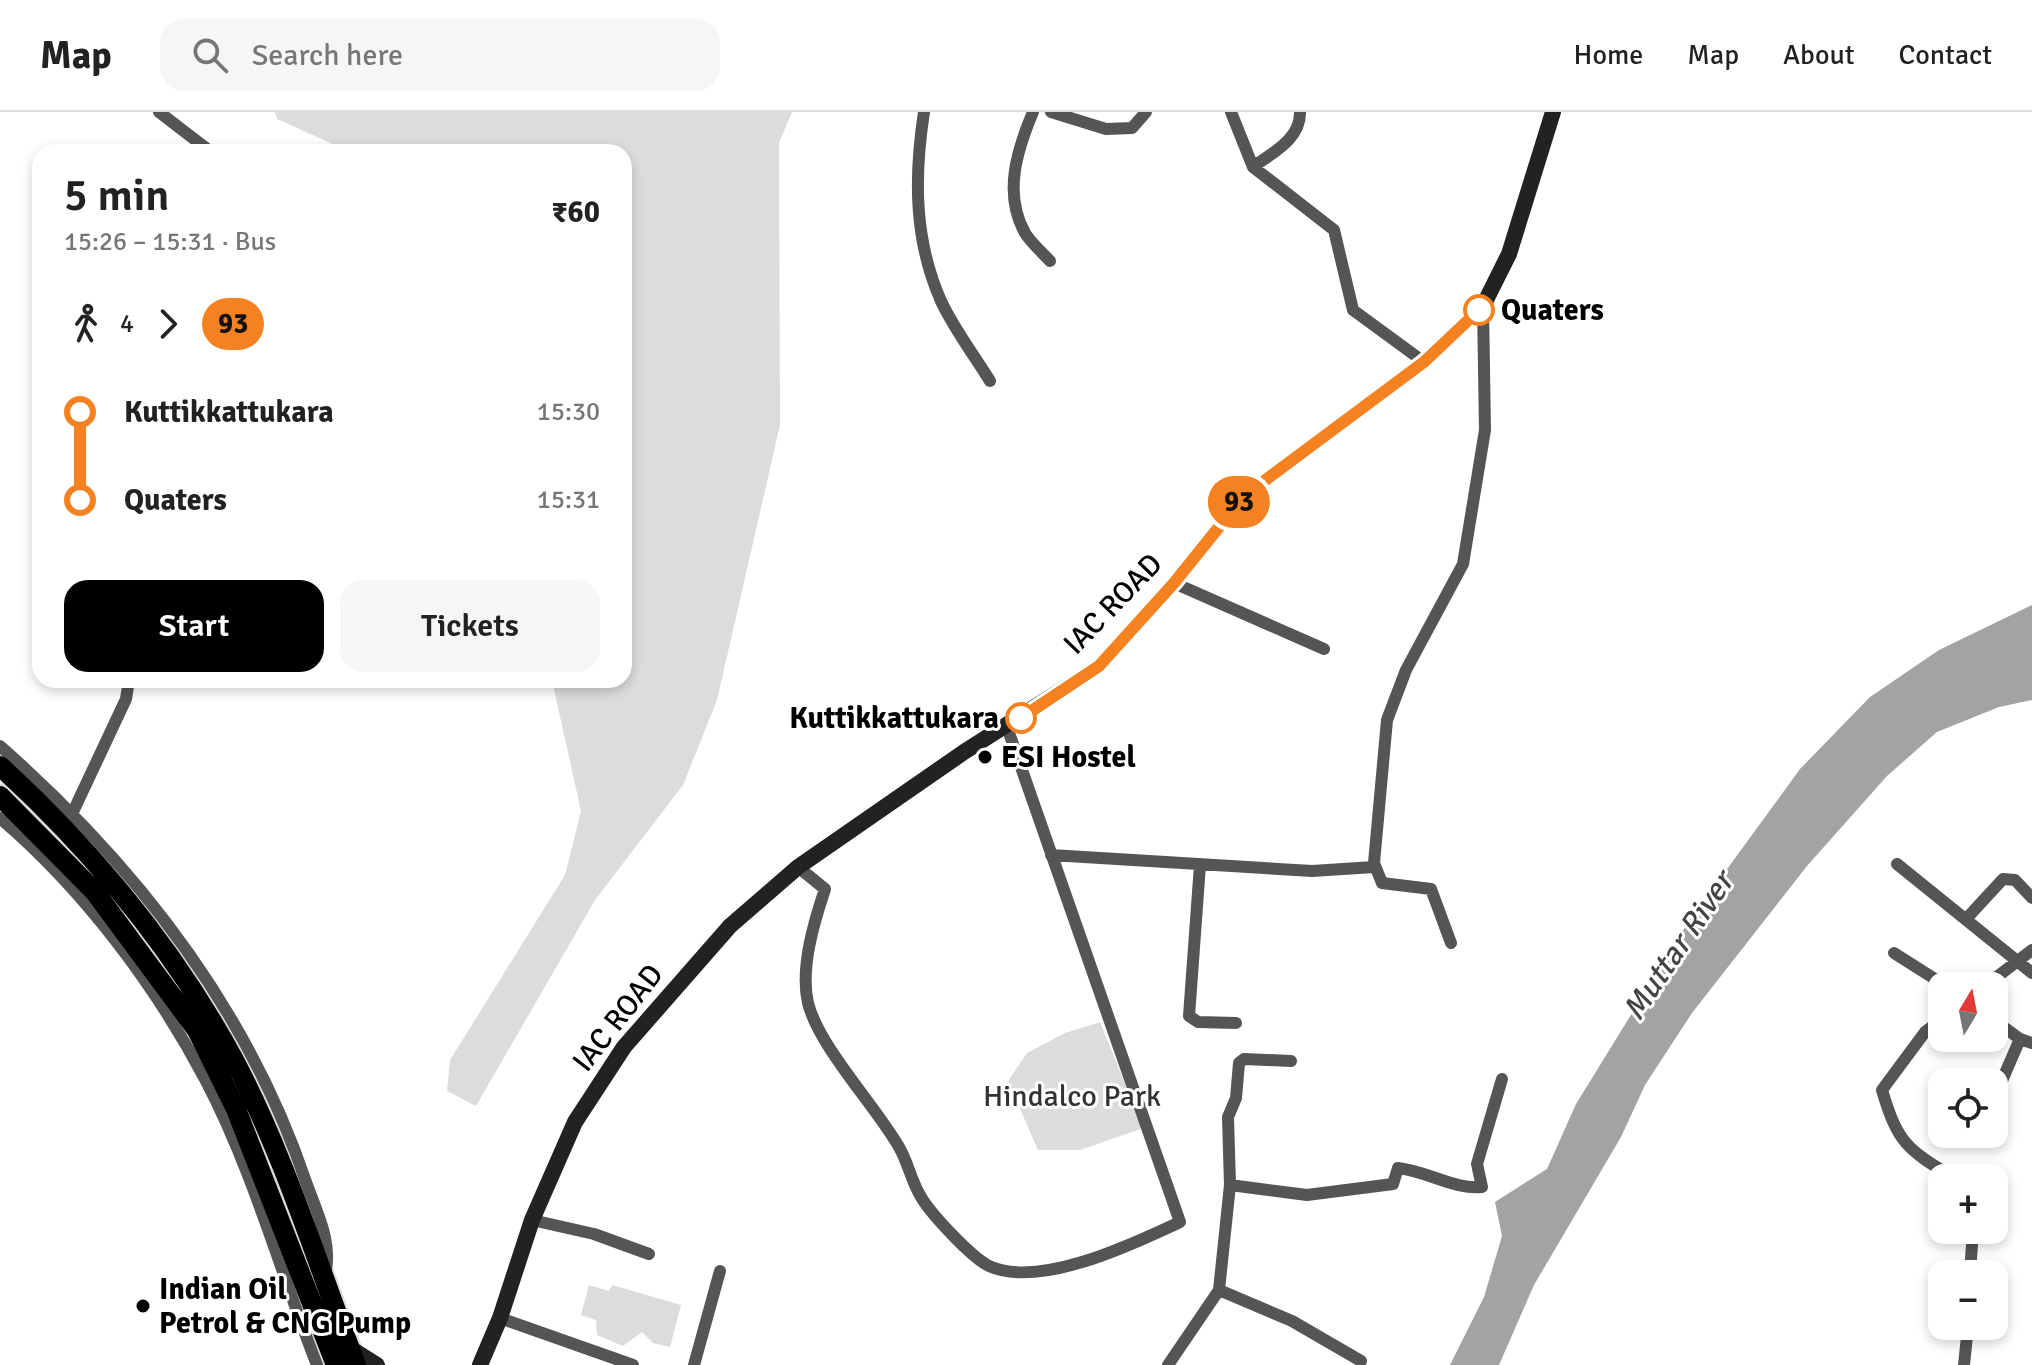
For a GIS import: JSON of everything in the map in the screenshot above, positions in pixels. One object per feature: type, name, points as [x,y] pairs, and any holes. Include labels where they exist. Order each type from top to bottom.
[{"type":"highway","points":[[0,766],[97,863],[152,931],[198,999],[263,1122],[353,1356]]},
{"type":"highway","points":[[0,796],[95,892],[197,1030],[236,1109],[336,1365]]},
{"type":"main road","name":"IAC ROAD","points":[[480,1365],[500,1318],[532,1220],[575,1122],[624,1047],[730,926],[798,867],[964,752],[1099,666],[1174,583],[1244,496],[1424,362],[1483,306],[1509,254],[1553,112]]},
{"type":"main road","points":[[353,1356],[377,1365]]},
{"type":"street","points":[[159,112],[201,144]]},
{"type":"street","points":[[924,112],[916,164],[919,228],[942,301],[990,381]]},
{"type":"street","points":[[1033,112],[1019,145],[1012,184],[1025,233],[1050,261]]},
{"type":"street","points":[[1051,112],[1106,129],[1132,128],[1146,112]]},
{"type":"street","points":[[1231,112],[1253,167],[1334,230],[1353,310],[1424,362]]},
{"type":"street","points":[[1253,167],[1285,144],[1300,122],[1300,112]]},
{"type":"street","points":[[1451,943],[1431,889],[1382,883],[1374,867],[1387,720],[1406,670],[1463,564],[1485,430],[1483,306]]},
{"type":"street","points":[[1174,583],[1324,649]]},
{"type":"street","points":[[72,814],[126,699],[128,688]]},
{"type":"street","points":[[798,867],[825,889],[815,920],[808,962],[808,1002],[822,1033],[900,1148],[921,1197],[988,1265],[1023,1274],[1095,1256],[1180,1222],[1007,727]]},
{"type":"street","points":[[0,746],[98,839],[176,933],[233,1021],[263,1076],[299,1161],[330,1254],[324,1279]]},
{"type":"street","points":[[0,818],[38,851],[95,917],[159,1002],[206,1082],[248,1177],[317,1365]]},
{"type":"street","points":[[1051,855],[1312,871],[1374,867]]},
{"type":"street","points":[[1897,864],[2032,973]]},
{"type":"street","points":[[1200,865],[1189,1016],[1198,1022],[1236,1023]]},
{"type":"street","points":[[1967,918],[2003,879],[2015,880],[2032,898]]},
{"type":"street","points":[[2002,972],[2032,950]]},
{"type":"street","points":[[1894,953],[1928,975]]},
{"type":"street","points":[[2008,1029],[2026,1041],[2008,1074]]},
{"type":"street","points":[[1928,1030],[1882,1090],[1893,1127],[1911,1151],[1932,1164]]},
{"type":"street","points":[[1168,1365],[1219,1290],[1230,1185],[1228,1117],[1236,1098],[1239,1063],[1244,1059],[1291,1061]]},
{"type":"street","points":[[1230,1185],[1307,1195],[1393,1184],[1398,1168],[1415,1170],[1467,1189],[1482,1187],[1477,1164],[1502,1079]]},
{"type":"street","points":[[532,1220],[594,1234],[649,1254]]},
{"type":"street","points":[[694,1365],[720,1271]]},
{"type":"street","points":[[1219,1290],[1292,1321],[1361,1361]]},
{"type":"street","points":[[500,1318],[633,1365]]},
{"type":"street","points":[[1964,1365],[1967,1340]]},
{"type":"green space","points":[[275,112],[792,112],[779,143],[780,425],[717,700],[683,785],[595,900],[476,1106],[447,1091],[450,1060],[565,875],[581,811],[554,688],[632,688],[632,144],[333,144],[277,119]]},
{"type":"green space","name":"Hindalco Park","points":[[1100,1022],[1143,1128],[1080,1150],[1038,1150],[1008,1081],[1027,1053],[1065,1033]]},
{"type":"green space","points":[[589,1285],[609,1291],[612,1285],[681,1305],[670,1347],[653,1343],[642,1332],[623,1346],[597,1335],[596,1320],[581,1315]]},
{"type":"water","name":"Muttar River","points":[[2032,605],[2032,700],[1999,707],[1937,732],[1887,776],[1807,866],[1692,1013],[1645,1085],[1621,1137],[1534,1285],[1499,1365],[1450,1365],[1484,1297],[1502,1236],[1495,1202],[1547,1169],[1576,1104],[1687,924],[1800,769],[1870,697],[1939,650]]},
{"type":"bus line","name":"93","points":[[1021,718],[1099,666],[1174,583],[1244,496],[1424,362],[1479,310]]},
{"type":"place","name":"Quaters","points":[[1479,310]]},
{"type":"place","name":"Kuttikkattukara","points":[[1021,718]]},
{"type":"place","name":"ESI Hostel","points":[[985,757]]},
{"type":"place","name":"Indian Oil Petrol & CNG Pump","points":[[143,1306]]}]
